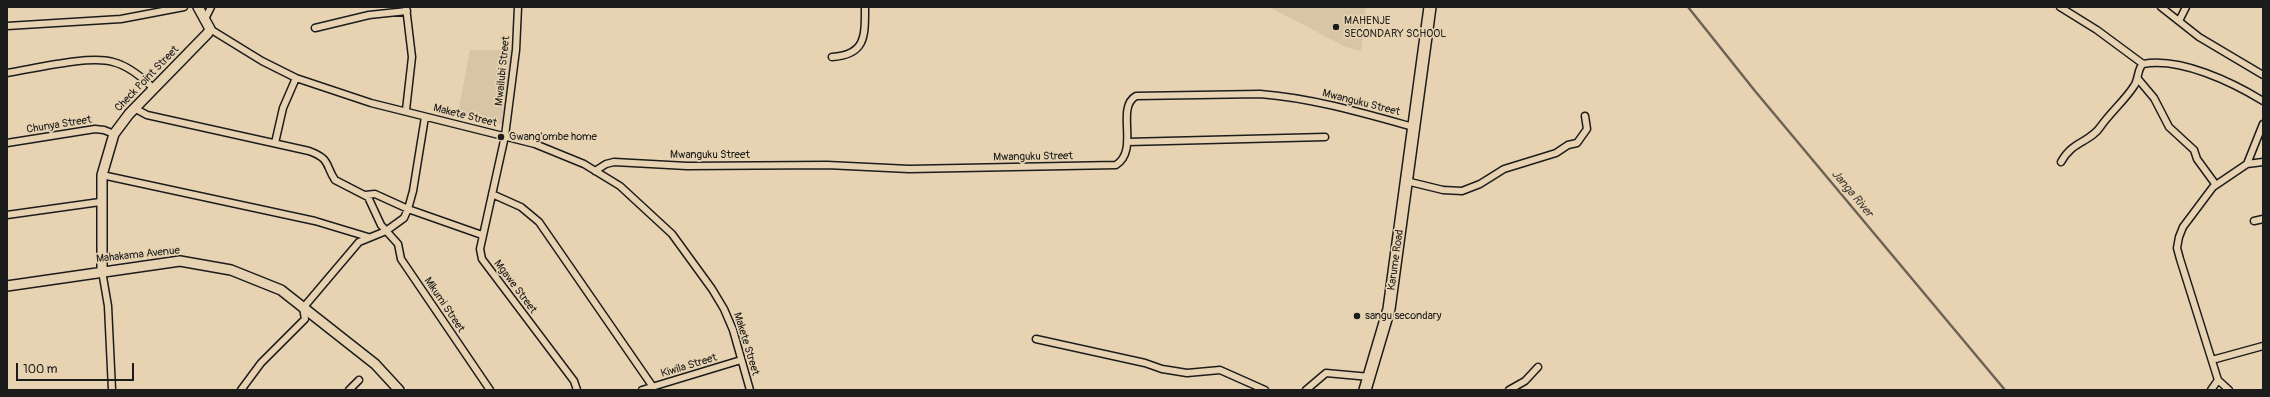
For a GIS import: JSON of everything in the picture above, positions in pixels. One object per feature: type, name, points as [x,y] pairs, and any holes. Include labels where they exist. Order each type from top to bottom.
[{"type":"highway","name":"Karume Road","points":[[1365,390],[1389,309],[1430,7]]},
{"type":"street","points":[[7,26],[121,19],[184,7]]},
{"type":"street","points":[[198,7],[210,29]]},
{"type":"street","points":[[205,19],[211,7]]},
{"type":"street","name":"Mwailubi Street","points":[[505,136],[516,50],[518,7]]},
{"type":"street","points":[[832,58],[849,55],[859,48],[863,36],[865,7]]},
{"type":"street","points":[[2060,7],[2097,30],[2143,64],[2167,64],[2197,70],[2242,89],[2263,101]]},
{"type":"street","points":[[2161,7],[2199,37],[2263,75]]},
{"type":"street","points":[[2179,21],[2186,7]]},
{"type":"street","points":[[315,28],[369,15],[407,9],[412,57],[406,110]]},
{"type":"street","name":"Makete Street","points":[[210,29],[262,62],[296,78],[371,102],[406,110],[425,117],[536,144],[584,164],[620,186],[672,234],[724,309],[733,330],[750,390]]},
{"type":"street","name":"Check Point Street","points":[[102,271],[100,202],[102,175],[114,134],[134,108],[154,89],[210,29]]},
{"type":"street","points":[[7,73],[93,60],[113,62],[140,76],[154,89]]},
{"type":"street","points":[[2061,162],[2071,147],[2095,133],[2138,79],[2139,70],[2143,64]]},
{"type":"street","points":[[275,144],[283,108],[296,78]]},
{"type":"street","points":[[2138,79],[2154,98],[2169,128],[2194,150],[2198,159],[2216,185]]},
{"type":"street","name":"Mwanguku Street","points":[[596,171],[606,164],[614,162],[687,166],[827,165],[909,169],[1116,165],[1127,152],[1128,107],[1131,99],[1136,96],[1260,94],[1279,96],[1302,99],[1413,127]]},
{"type":"street","points":[[134,108],[147,115],[309,151],[322,156],[328,162],[335,180],[365,195],[370,193],[375,194],[408,209],[482,235]]},
{"type":"street","points":[[1406,181],[1450,191],[1462,191],[1476,186],[1504,169],[1556,153],[1568,145],[1577,143],[1587,129],[1585,116]]},
{"type":"street","points":[[241,390],[261,363],[305,320],[303,308],[359,242],[368,237],[386,231],[404,218],[408,209],[425,117]]},
{"type":"street","points":[[2247,164],[2263,124]]},
{"type":"street","name":"Chunya Street","points":[[7,143],[95,129],[104,130],[114,134]]},
{"type":"street","name":"Mgawe Street","points":[[505,136],[482,235],[480,249],[482,259],[574,382],[577,390]]},
{"type":"street","points":[[1127,142],[1324,137]]},
{"type":"street","points":[[2229,390],[2218,380],[2177,248],[2179,236],[2183,227],[2216,185],[2247,164],[2263,162]]},
{"type":"street","points":[[102,175],[314,222],[368,237]]},
{"type":"street","points":[[492,194],[521,207],[539,222],[653,387]]},
{"type":"street","name":"Mikumi Street","points":[[365,195],[372,202],[377,217],[386,231],[398,244],[401,259],[490,390]]},
{"type":"street","points":[[7,215],[100,202]]},
{"type":"street","points":[[2254,221],[2263,219]]},
{"type":"street","name":"Mahakama Avenue","points":[[7,286],[102,271],[180,261],[230,270],[281,290],[375,364],[399,390]]},
{"type":"street","points":[[102,271],[108,306],[112,390]]},
{"type":"street","points":[[1036,339],[1145,363],[1162,369],[1187,373],[1220,370],[1265,390]]},
{"type":"street","points":[[2212,360],[2263,346]]},
{"type":"street","name":"Kiwila Street","points":[[642,390],[741,360]]},
{"type":"street","points":[[1509,390],[1525,381],[1538,368]]},
{"type":"street","points":[[1306,390],[1326,373],[1370,377]]},
{"type":"street","points":[[349,390],[359,380]]},
{"type":"street","points":[[2211,390],[2218,380]]},
{"type":"shaded area","name":"MAHENJE SECONDARY SCHOOL","points":[[1269,7],[1366,7],[1361,51],[1346,47]]},
{"type":"shaded area","points":[[470,50],[512,50],[503,125],[458,113]]},
{"type":"waterway","name":"Janga River","points":[[1688,7],[1755,91],[2005,390]]},
{"type":"place","name":"MAHENJE SECONDARY SCHOOL","points":[[1336,27]]},
{"type":"place","name":"Gwang'ombe home","points":[[501,137]]},
{"type":"place","name":"sangu secondary","points":[[1357,316]]}]
